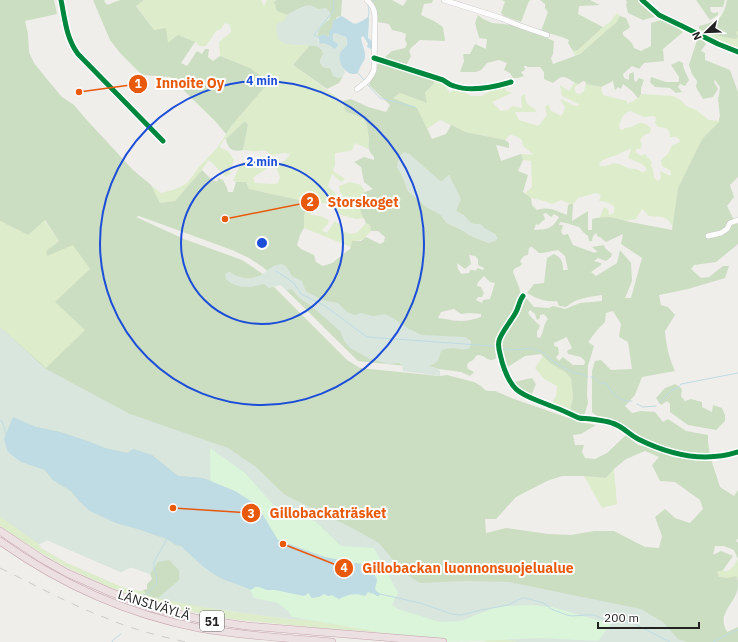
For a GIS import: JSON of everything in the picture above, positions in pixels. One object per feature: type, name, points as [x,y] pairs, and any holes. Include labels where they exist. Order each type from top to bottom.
[{"type":"highway","name":"LÄNSIVÄYLÄ","points":[[0,531],[67,573],[110,592],[153,608],[199,619],[247,626],[443,642]]},
{"type":"highway","name":"LÄNSIVÄYLÄ","points":[[0,540],[19,554],[85,591],[153,616],[176,623],[220,631],[248,635],[332,642]]},
{"type":"street","points":[[61,0],[70,41],[78,54],[163,141]]},
{"type":"street","points":[[357,89],[366,83],[373,75],[374,70],[375,11],[367,0]]},
{"type":"street","points":[[444,0],[502,18],[547,35]]},
{"type":"street","points":[[642,0],[659,15],[718,44],[738,52]]},
{"type":"street","points":[[374,58],[443,80],[456,87],[492,88],[511,82]]},
{"type":"street","points":[[708,236],[727,230],[730,223],[738,220]]},
{"type":"street","points":[[523,296],[520,299],[516,312],[499,341],[500,353],[506,374],[516,390],[522,394],[580,418],[613,423],[642,441],[670,452],[707,458],[738,452]]},
{"type":"green space","points":[[0,0],[54,0],[57,14],[25,21],[28,34],[29,52],[34,63],[62,97],[74,105],[133,170],[151,185],[160,203],[175,201],[202,170],[211,179],[217,182],[218,178],[223,180],[228,192],[233,192],[236,182],[246,182],[249,189],[308,202],[304,216],[304,228],[297,245],[301,249],[314,255],[316,262],[323,266],[332,263],[350,249],[352,241],[361,241],[366,237],[380,244],[384,242],[385,237],[378,231],[371,231],[370,225],[366,223],[358,206],[359,198],[365,192],[373,189],[364,182],[361,167],[354,162],[364,157],[374,160],[374,157],[368,148],[369,136],[367,127],[364,119],[346,112],[342,101],[351,99],[368,107],[386,112],[390,105],[369,85],[378,63],[412,72],[436,81],[425,93],[427,103],[400,93],[393,98],[417,108],[432,139],[446,134],[451,125],[466,132],[505,140],[509,143],[509,148],[496,145],[501,161],[521,154],[523,160],[518,171],[528,175],[523,192],[531,198],[532,205],[537,210],[549,209],[567,215],[568,205],[573,204],[572,221],[588,211],[588,230],[592,230],[592,219],[609,217],[672,230],[678,188],[702,139],[720,121],[718,98],[720,87],[715,80],[714,82],[718,89],[713,97],[703,99],[696,87],[697,81],[692,74],[689,65],[698,37],[702,39],[706,44],[701,51],[705,53],[705,60],[730,70],[738,92],[738,177],[730,185],[734,197],[727,206],[736,224],[738,224],[738,243],[716,262],[694,265],[691,269],[701,278],[709,277],[723,266],[729,266],[725,278],[688,289],[659,295],[661,305],[668,307],[675,315],[665,331],[668,351],[675,371],[642,377],[635,395],[625,406],[632,413],[641,411],[655,412],[663,422],[668,419],[686,431],[708,435],[710,456],[703,456],[667,447],[638,436],[621,424],[597,416],[592,412],[592,371],[595,361],[601,360],[611,370],[632,369],[628,342],[619,337],[621,324],[613,311],[606,313],[605,322],[588,342],[594,346],[588,366],[588,403],[584,416],[570,410],[573,398],[571,378],[565,372],[550,363],[541,354],[525,356],[506,368],[502,353],[501,341],[526,298],[534,307],[549,308],[553,306],[565,309],[580,303],[602,301],[602,295],[592,296],[578,300],[566,307],[559,306],[557,301],[542,300],[527,293],[534,284],[544,283],[547,258],[554,254],[562,260],[563,270],[568,270],[565,256],[558,250],[539,253],[532,247],[529,248],[528,255],[524,256],[520,261],[522,264],[514,269],[513,272],[521,295],[510,317],[495,339],[496,358],[491,360],[477,355],[468,363],[467,366],[468,369],[474,372],[470,376],[461,372],[428,366],[406,366],[358,361],[264,268],[249,258],[232,250],[139,216],[136,217],[184,239],[242,260],[263,274],[274,287],[347,360],[360,368],[439,376],[447,375],[474,382],[485,390],[495,391],[580,422],[596,425],[581,434],[573,435],[575,445],[584,445],[582,452],[585,458],[595,459],[607,453],[626,435],[638,445],[651,448],[673,457],[687,459],[711,459],[720,487],[734,496],[738,490],[738,539],[736,540],[738,543],[738,559],[734,550],[724,546],[715,546],[713,555],[721,551],[733,556],[723,570],[717,572],[719,577],[728,578],[736,576],[738,579],[737,593],[724,616],[724,625],[727,632],[738,627],[738,642],[520,642],[454,630],[198,606],[148,596],[143,590],[147,589],[147,584],[152,579],[150,574],[131,567],[121,572],[47,540],[39,544],[0,516],[0,327],[46,368],[85,330],[55,302],[90,269],[73,245],[47,256],[46,251],[59,241],[45,220],[28,235],[0,221]],"holes":[[[409,154],[441,182],[449,175],[457,208],[456,211],[463,215],[471,223],[480,224],[496,235],[489,243],[469,235],[447,223],[441,215],[408,191],[402,175],[397,167]],[[546,213],[551,217],[554,214],[559,217],[551,227],[534,230],[536,224],[538,225],[545,219],[543,214]],[[560,222],[579,227],[588,236],[589,241],[592,241],[593,236],[596,233],[598,237],[606,242],[623,234],[621,244],[642,258],[631,298],[625,298],[632,281],[631,263],[620,250],[617,263],[596,276],[591,272],[601,265],[601,263],[594,261],[598,258],[606,261],[612,254],[605,248],[604,245],[592,247],[597,251],[595,253],[573,245],[568,234],[563,235],[561,232],[563,225],[559,225]],[[469,255],[475,256],[478,259],[478,265],[484,268],[483,270],[478,268],[475,271],[470,270],[469,273],[461,274],[457,263],[465,269],[471,264]],[[484,276],[490,282],[495,283],[490,299],[483,300],[482,303],[476,300],[478,297],[482,297],[484,293],[481,287],[477,286],[478,282]],[[454,309],[461,314],[481,314],[481,317],[465,321],[438,318],[441,312]],[[530,310],[535,314],[537,320],[540,318],[540,315],[544,314],[548,319],[540,338],[537,337],[537,332],[540,326],[528,313]],[[567,337],[572,348],[567,351],[568,354],[581,357],[585,361],[584,365],[573,365],[563,357],[559,361],[556,357],[559,354],[558,347],[554,346],[554,343]],[[645,451],[659,457],[652,465],[660,481],[675,482],[700,500],[703,509],[690,523],[675,518],[665,509],[655,517],[662,536],[659,548],[645,547],[614,531],[594,531],[571,535],[548,534],[506,528],[486,533],[485,519],[496,519],[516,497],[547,481],[562,476],[606,478],[626,459]]]},
{"type":"green space","points":[[93,0],[105,0],[104,1],[107,5],[120,0],[144,0],[136,6],[154,30],[166,28],[168,43],[178,35],[195,42],[181,63],[187,66],[197,51],[202,54],[205,49],[209,49],[208,57],[213,61],[220,56],[250,68],[269,82],[226,134],[215,121],[170,77],[142,75],[121,54],[110,40]]},
{"type":"green space","points":[[144,0],[261,0],[264,6],[267,0],[277,0],[274,2],[288,14],[310,45],[293,65],[342,101],[346,112],[364,119],[369,133],[368,149],[355,143],[352,150],[335,153],[335,165],[333,171],[345,179],[341,182],[332,174],[328,186],[342,200],[341,204],[350,209],[360,209],[364,218],[356,219],[341,215],[325,203],[309,204],[311,215],[321,216],[329,220],[328,224],[322,230],[327,233],[335,221],[341,226],[344,232],[351,234],[358,232],[366,223],[370,225],[371,231],[365,238],[359,241],[352,241],[351,247],[304,228],[304,216],[307,202],[249,189],[246,182],[236,182],[233,180],[241,163],[249,168],[259,167],[266,158],[269,158],[272,162],[270,165],[253,178],[255,183],[278,183],[280,177],[276,167],[288,158],[290,154],[285,153],[271,155],[265,151],[243,150],[248,125],[245,121],[226,139],[224,139],[220,146],[228,151],[234,160],[230,170],[231,174],[226,177],[209,160],[175,201],[160,203],[151,185],[161,193],[184,185],[217,148],[232,125],[250,68],[220,56],[219,42],[231,32],[230,25],[225,23],[221,29],[216,31],[206,46],[200,46],[195,42],[168,43],[154,30],[136,5]]},
{"type":"green space","points":[[277,0],[342,0],[341,16],[337,17],[328,37],[324,34],[318,37],[323,24],[330,19],[328,17],[311,6],[301,8],[288,15],[277,11],[274,2]]},
{"type":"green space","points":[[370,0],[392,0],[403,6],[407,0],[433,0],[432,3],[424,4],[421,15],[443,27],[445,41],[420,40],[409,51],[411,56],[406,66],[384,58],[392,51],[405,48],[407,44],[405,40],[406,34],[392,30],[389,24],[377,22],[377,10]]},
{"type":"green space","points":[[502,0],[531,0],[529,1],[521,22],[504,16],[501,13],[505,2]]},
{"type":"green space","points":[[540,0],[590,0],[600,5],[579,6],[578,14],[603,27],[578,50],[573,51],[568,43],[569,40],[541,31],[548,12],[545,8],[545,4]]},
{"type":"green space","points":[[626,0],[638,0],[657,16],[643,20],[628,13]]},
{"type":"green space","points":[[696,0],[725,0],[723,7],[710,7],[711,12],[718,12],[718,15],[710,20]]},
{"type":"green space","points":[[727,0],[738,0],[738,31],[736,32],[738,37],[735,39],[715,35],[699,29],[699,26],[712,22],[721,16]]},
{"type":"green space","points":[[617,13],[620,16],[616,23],[580,54],[575,56],[573,51],[578,50],[610,22]]},
{"type":"green space","points":[[478,15],[492,23],[513,25],[554,41],[553,54],[551,58],[553,64],[580,54],[616,23],[620,16],[626,18],[630,27],[623,32],[623,35],[632,43],[634,48],[641,51],[651,46],[651,23],[661,20],[674,25],[683,32],[663,49],[664,61],[644,63],[639,69],[632,66],[623,74],[624,78],[629,80],[629,74],[634,72],[634,80],[636,82],[639,78],[644,80],[641,88],[641,94],[638,98],[623,84],[621,89],[618,87],[615,90],[613,81],[601,87],[586,84],[586,82],[583,81],[579,84],[564,77],[557,79],[553,83],[544,79],[544,72],[540,67],[524,66],[525,70],[521,72],[524,76],[513,78],[510,73],[504,70],[507,63],[499,60],[487,63],[481,70],[476,72],[460,72],[464,61],[463,54],[470,54],[475,44],[486,49],[487,39],[479,38],[475,23]]},
{"type":"green space","points":[[699,29],[715,35],[738,31],[738,51],[702,34]]},
{"type":"green space","points":[[310,45],[317,46],[322,50],[323,54],[320,61],[323,67],[330,68],[338,78],[343,76],[339,83],[327,89],[293,65]]},
{"type":"green space","points":[[679,61],[683,63],[684,70],[689,80],[685,86],[680,84],[678,87],[682,92],[676,93],[670,88],[655,87],[650,82],[651,77],[666,82],[678,82],[679,77],[671,65]]},
{"type":"green space","points":[[436,81],[442,82],[449,86],[447,89],[450,93],[453,90],[463,91],[471,96],[482,96],[490,91],[506,87],[505,90],[512,93],[492,102],[501,111],[508,110],[512,106],[522,108],[521,96],[525,94],[527,103],[535,109],[536,112],[515,112],[519,120],[538,126],[547,115],[545,107],[549,104],[550,110],[561,116],[565,107],[560,99],[575,106],[580,105],[562,96],[560,85],[569,91],[575,82],[579,84],[574,88],[576,93],[580,94],[584,91],[586,84],[601,87],[603,95],[627,101],[627,104],[635,100],[641,94],[673,96],[709,120],[721,121],[702,139],[678,188],[673,226],[667,219],[649,216],[642,209],[636,219],[625,221],[600,217],[604,207],[608,209],[609,215],[614,213],[614,206],[606,202],[599,201],[601,195],[596,193],[578,198],[573,204],[561,200],[552,204],[531,198],[525,193],[532,187],[531,161],[523,160],[521,154],[534,155],[523,146],[522,140],[516,136],[510,135],[505,140],[466,132],[440,120],[427,129],[416,108],[393,98],[400,93],[426,102],[425,93]],"holes":[[[630,111],[644,117],[654,116],[656,118],[655,123],[658,127],[666,128],[669,131],[670,137],[676,137],[679,139],[680,141],[672,145],[668,154],[661,160],[662,166],[671,171],[671,175],[660,171],[661,178],[658,181],[654,178],[653,169],[651,166],[652,162],[645,154],[641,156],[635,152],[637,148],[641,148],[642,144],[640,140],[642,137],[650,133],[651,128],[643,123],[640,123],[623,130],[620,129],[619,126],[622,117]],[[631,149],[628,158],[642,164],[646,168],[644,172],[614,163],[600,166],[599,164],[603,160]]]},
{"type":"green space","points":[[245,121],[248,125],[243,150],[236,151],[228,146],[226,139]]},
{"type":"green space","points":[[350,182],[361,185],[365,192],[359,199],[358,206],[351,203],[352,198],[343,196],[340,192],[339,186]]},
{"type":"green space","points":[[44,220],[59,241],[46,251],[47,255],[73,244],[90,269],[85,330],[46,369],[0,327],[0,221],[28,235]]},
{"type":"green space","points":[[543,356],[571,378],[573,398],[570,410],[566,407],[564,408],[551,404],[556,396],[557,386],[544,379],[535,368]]},
{"type":"green space","points":[[532,378],[536,384],[531,396],[524,393],[513,384],[514,382]]},
{"type":"green space","points":[[675,384],[682,389],[681,396],[685,401],[691,399],[702,402],[702,407],[712,412],[713,405],[722,408],[725,415],[725,421],[716,430],[688,425],[670,412],[670,404],[667,401],[661,405],[656,398],[665,388]]},
{"type":"green space","points":[[210,448],[245,473],[277,509],[286,508],[316,522],[341,546],[374,548],[398,593],[392,605],[398,609],[440,622],[461,621],[494,608],[529,605],[552,607],[611,624],[598,641],[539,638],[437,642],[292,617],[288,611],[278,603],[254,598],[211,512]]},
{"type":"green space","points":[[614,469],[617,504],[602,508],[584,476],[606,478]]},
{"type":"green space","points":[[0,516],[39,544],[41,548],[65,562],[122,587],[141,591],[143,590],[149,596],[198,606],[281,618],[454,630],[520,642],[489,642],[462,638],[332,629],[237,620],[191,612],[144,601],[102,584],[64,566],[36,550],[2,528],[0,526]]},
{"type":"green space","points":[[738,559],[738,579],[736,576],[728,579],[719,577],[717,572],[723,570],[726,572],[732,568]]},
{"type":"shaded area","points":[[309,5],[318,9],[326,8],[331,15],[319,29],[318,41],[331,46],[333,34],[335,33],[346,37],[346,46],[340,62],[345,72],[343,76],[338,78],[333,76],[330,68],[323,67],[320,63],[323,54],[322,50],[317,46],[285,43],[280,41],[278,38],[276,28],[278,23],[285,20],[288,14]]},
{"type":"shaded area","points":[[404,152],[409,154],[441,182],[449,175],[461,199],[456,211],[463,215],[471,223],[480,224],[494,234],[498,238],[496,241],[489,243],[469,235],[447,223],[441,215],[426,207],[408,191],[402,175],[397,167],[399,156]]},
{"type":"shaded area","points":[[281,264],[286,266],[292,276],[302,281],[306,291],[322,300],[338,303],[347,312],[355,315],[361,313],[373,316],[385,314],[422,335],[465,337],[471,341],[471,345],[468,349],[450,348],[441,351],[438,361],[429,366],[439,369],[440,376],[403,371],[402,365],[399,363],[388,364],[368,358],[350,348],[345,342],[340,331],[310,305],[298,297],[292,289],[287,290],[281,285],[269,288],[264,284],[244,287],[234,285],[226,279],[225,274],[228,272],[238,277],[251,278],[264,273],[273,266]]},
{"type":"shaded area","points":[[0,327],[46,369],[130,414],[228,448],[256,467],[285,495],[379,543],[403,572],[420,583],[465,581],[509,582],[641,609],[663,622],[678,639],[687,642],[520,642],[454,630],[281,618],[198,606],[158,598],[179,580],[179,570],[169,560],[158,562],[150,574],[131,567],[121,572],[47,540],[39,544],[0,516]],"holes":[[[13,418],[36,427],[60,432],[105,448],[127,453],[133,449],[152,455],[178,476],[203,478],[235,491],[251,590],[218,577],[181,546],[176,545],[167,539],[141,530],[80,502],[71,491],[53,480],[45,470],[4,439]]]},
{"type":"water","points":[[341,16],[356,24],[368,17],[369,19],[368,38],[372,41],[374,46],[371,49],[367,47],[368,44],[362,36],[361,39],[365,58],[358,73],[351,74],[347,72],[340,62],[340,54],[346,47],[347,43],[346,37],[335,33],[333,34],[333,41],[338,44],[334,49],[323,43],[320,44],[318,37],[324,34],[328,37],[333,21]]},
{"type":"water","points":[[13,417],[36,427],[60,432],[105,448],[127,453],[133,449],[152,455],[178,476],[203,478],[235,491],[257,505],[278,540],[325,557],[366,565],[376,577],[377,580],[375,589],[380,593],[379,596],[368,592],[365,596],[352,594],[339,599],[332,595],[328,596],[324,594],[319,597],[312,598],[309,593],[304,596],[275,590],[267,590],[259,587],[255,587],[251,590],[221,578],[202,566],[181,546],[176,545],[167,539],[116,523],[90,511],[71,491],[53,480],[45,470],[21,462],[8,452],[4,439]]},
{"type":"waterway","points":[[318,37],[314,35],[334,10],[334,0]]},
{"type":"waterway","points":[[368,5],[368,18]]},
{"type":"waterway","points":[[358,73],[365,81]]},
{"type":"waterway","points":[[367,84],[380,98],[415,107]]},
{"type":"waterway","points":[[276,271],[294,283],[301,294],[325,306],[367,337],[496,347]]},
{"type":"waterway","points":[[500,348],[513,350],[532,348],[544,353],[554,362],[572,372],[588,377]]},
{"type":"waterway","points":[[659,403],[672,390],[678,388],[681,384],[738,373]]},
{"type":"waterway","points":[[591,377],[594,377],[598,382],[607,384],[611,391],[620,399],[632,401]]},
{"type":"waterway","points":[[637,404],[643,407],[656,406]]},
{"type":"waterway","points":[[0,420],[2,421],[6,434]]},
{"type":"waterway","points":[[138,598],[147,594],[157,583],[154,562],[167,539]]},
{"type":"waterway","points":[[380,594],[420,603],[452,614],[460,615],[508,605],[525,598],[544,603],[551,609],[571,616],[594,615],[603,619],[635,624],[670,642]]},
{"type":"waterway","points":[[713,642],[738,630]]},
{"type":"waterway","points":[[112,642],[121,634]]},
{"type":"railway","points":[[0,568],[92,613],[125,626],[186,642]]},
{"type":"cycle path","points":[[61,0],[68,35],[78,54],[163,141]]},
{"type":"cycle path","points":[[642,0],[659,15],[718,44],[738,52]]},
{"type":"cycle path","points":[[374,58],[443,80],[451,85],[461,88],[475,89],[497,86],[511,82]]},
{"type":"cycle path","points":[[523,296],[516,312],[500,338],[498,346],[506,373],[514,387],[519,392],[525,396],[579,418],[616,424],[638,439],[650,445],[675,453],[687,456],[713,457],[738,452]]},
{"type":"place","name":"Innoite Oy","points":[[79,92]]},
{"type":"place","name":"Storskoget","points":[[225,219]]},
{"type":"place","name":"Gillobackaträsket","points":[[173,508]]},
{"type":"place","name":"Gillobackan luonnonsuojelualue","points":[[283,544]]}]
